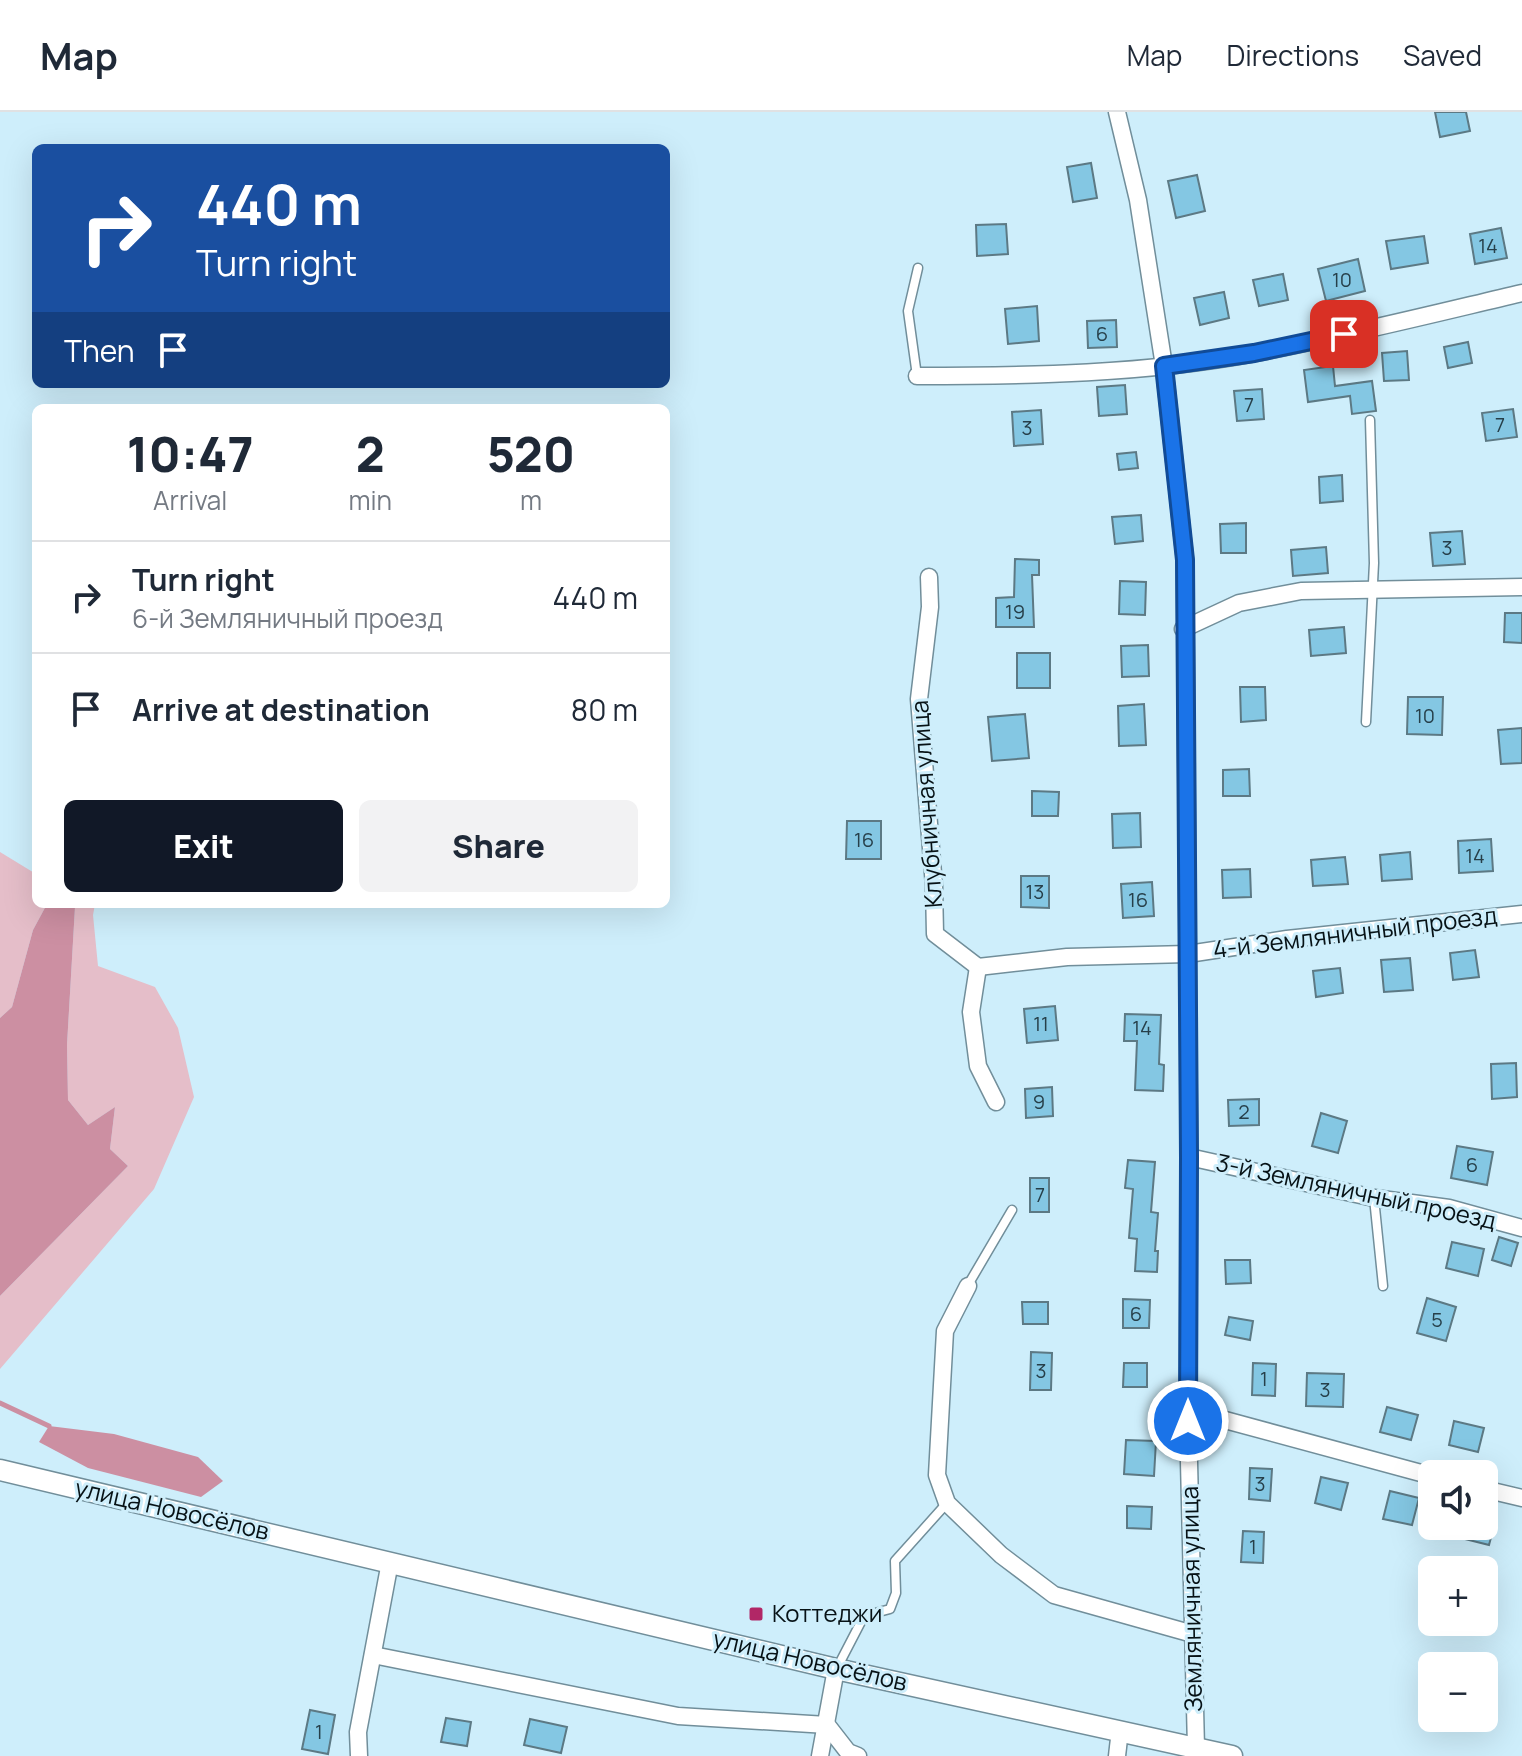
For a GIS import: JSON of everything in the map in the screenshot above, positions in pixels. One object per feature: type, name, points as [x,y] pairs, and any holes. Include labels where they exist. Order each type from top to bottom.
[{"type":"street","name":"Земляничная улица","points":[[1117,112],[1138,200],[1164,366],[1185,560],[1188,1421],[1196,1748]]},
{"type":"street","points":[[917,376],[1016,376],[1164,366],[1254,353],[1522,293]]},
{"type":"street","name":"Клубничная улица","points":[[929,577],[930,607],[919,699],[935,934],[978,967]]},
{"type":"street","points":[[1183,629],[1239,603],[1301,591],[1522,587]]},
{"type":"street","name":"4-й Земляничный проезд","points":[[978,967],[1067,957],[1188,954],[1287,939],[1522,914]]},
{"type":"street","points":[[978,967],[971,1012],[978,1066],[996,1102]]},
{"type":"street","name":"3-й Земляничный проезд","points":[[1189,1157],[1374,1198],[1449,1208],[1522,1228]]},
{"type":"street","points":[[968,1286],[945,1331],[937,1475],[947,1503],[1001,1555],[1054,1595],[1193,1634]]},
{"type":"street","points":[[1188,1421],[1225,1420],[1418,1472]]},
{"type":"street","name":"улица Новосёлов","points":[[0,1470],[836,1669],[1232,1756]]},
{"type":"street","points":[[1498,1492],[1522,1498]]},
{"type":"street","points":[[359,1756],[358,1732],[390,1562]]},
{"type":"street","points":[[373,1655],[678,1716],[827,1725],[848,1752],[858,1756]]},
{"type":"street","points":[[820,1756],[836,1669]]},
{"type":"street","points":[[1117,1756],[1120,1730]]},
{"type":"lane","points":[[917,376],[908,311],[918,268]]},
{"type":"lane","points":[[1366,722],[1374,563],[1370,420]]},
{"type":"lane","points":[[1374,1198],[1383,1286]]},
{"type":"lane","points":[[968,1286],[1012,1210]]},
{"type":"lane","points":[[836,1669],[864,1616],[890,1609],[896,1593],[895,1561],[947,1503]]},
{"type":"shaded area","points":[[0,852],[32,872],[32,908],[45,908],[33,930],[12,1007],[0,1018]]},
{"type":"shaded area","points":[[45,908],[75,908],[67,1045],[68,1100],[88,1125],[115,1107],[110,1149],[128,1166],[0,1296],[0,1018],[12,1007],[33,930]]},
{"type":"shaded area","points":[[75,908],[94,908],[98,966],[155,987],[178,1028],[194,1097],[154,1189],[0,1369],[0,1296],[128,1166],[110,1149],[115,1107],[88,1125],[68,1100],[67,1045]]},
{"type":"shaded area","points":[[49,1426],[114,1434],[198,1457],[223,1481],[201,1497],[88,1468],[39,1442]]},
{"type":"building","points":[[1435,112],[1466,112],[1470,131],[1440,137]]},
{"type":"building","points":[[1091,163],[1097,198],[1073,202],[1067,167]]},
{"type":"building","points":[[1197,175],[1205,211],[1176,218],[1168,181]]},
{"type":"building","points":[[1006,224],[1008,254],[977,256],[976,225]]},
{"type":"building","points":[[1501,228],[1507,258],[1475,264],[1470,234]]},
{"type":"building","points":[[1424,236],[1428,263],[1391,269],[1386,241]]},
{"type":"building","points":[[1358,259],[1365,291],[1326,301],[1318,269]]},
{"type":"building","points":[[1283,274],[1288,300],[1259,306],[1253,280]]},
{"type":"building","points":[[1224,292],[1229,318],[1200,325],[1194,298]]},
{"type":"building","points":[[1037,306],[1039,341],[1008,344],[1005,309]]},
{"type":"building","points":[[1116,320],[1117,347],[1088,348],[1087,321]]},
{"type":"building","points":[[1468,342],[1472,363],[1448,368],[1444,347]]},
{"type":"building","points":[[1407,351],[1409,380],[1384,381],[1382,353]]},
{"type":"building","points":[[1333,366],[1335,386],[1372,381],[1376,411],[1352,414],[1350,396],[1308,402],[1304,370]]},
{"type":"building","points":[[1125,385],[1127,414],[1099,416],[1097,387]]},
{"type":"building","points":[[1262,389],[1264,419],[1237,421],[1234,391]]},
{"type":"building","points":[[1513,409],[1517,437],[1486,441],[1482,413]]},
{"type":"building","points":[[1041,410],[1043,444],[1014,446],[1012,412]]},
{"type":"building","points":[[1136,452],[1138,468],[1119,470],[1117,454]]},
{"type":"building","points":[[1342,475],[1343,501],[1320,503],[1319,477]]},
{"type":"building","points":[[1141,515],[1143,541],[1115,544],[1112,517]]},
{"type":"building","points":[[1246,523],[1246,553],[1221,553],[1220,524]]},
{"type":"building","points":[[1462,531],[1465,564],[1433,566],[1430,533]]},
{"type":"building","points":[[1326,547],[1328,573],[1293,576],[1291,550]]},
{"type":"building","points":[[1015,559],[1039,560],[1039,575],[1032,575],[1034,627],[996,627],[996,598],[1014,597]]},
{"type":"building","points":[[1120,581],[1146,582],[1145,615],[1119,614]]},
{"type":"building","points":[[1505,613],[1522,613],[1522,643],[1504,642]]},
{"type":"building","points":[[1344,627],[1346,653],[1311,656],[1309,630]]},
{"type":"building","points":[[1148,645],[1149,676],[1122,677],[1121,646]]},
{"type":"building","points":[[1017,653],[1050,653],[1050,688],[1017,688]]},
{"type":"building","points":[[1240,687],[1265,687],[1266,720],[1241,722]]},
{"type":"building","points":[[1408,697],[1443,697],[1442,735],[1407,734]]},
{"type":"building","points":[[1144,704],[1146,745],[1119,746],[1118,706]]},
{"type":"building","points":[[1025,714],[1029,758],[992,761],[988,717]]},
{"type":"building","points":[[1522,728],[1522,763],[1501,764],[1498,730]]},
{"type":"building","points":[[1249,769],[1250,796],[1223,796],[1223,770]]},
{"type":"building","points":[[1032,791],[1059,792],[1058,816],[1032,816]]},
{"type":"building","points":[[1140,813],[1141,847],[1113,848],[1112,814]]},
{"type":"building","points":[[847,821],[881,821],[881,859],[846,859]]},
{"type":"building","points":[[1491,839],[1493,871],[1459,873],[1458,841]]},
{"type":"building","points":[[1410,852],[1412,879],[1382,881],[1380,855]]},
{"type":"building","points":[[1345,857],[1348,884],[1313,886],[1311,860]]},
{"type":"building","points":[[1250,869],[1251,897],[1223,898],[1222,870]]},
{"type":"building","points":[[1021,876],[1049,876],[1049,908],[1021,907]]},
{"type":"building","points":[[1152,882],[1154,916],[1123,918],[1121,884]]},
{"type":"building","points":[[1475,950],[1479,977],[1453,980],[1450,953]]},
{"type":"building","points":[[1410,958],[1413,990],[1384,992],[1381,960]]},
{"type":"building","points":[[1340,968],[1343,993],[1316,997],[1313,971]]},
{"type":"building","points":[[1055,1006],[1058,1040],[1027,1043],[1024,1009]]},
{"type":"building","points":[[1125,1014],[1161,1015],[1159,1064],[1164,1065],[1163,1091],[1135,1090],[1137,1041],[1124,1041]]},
{"type":"building","points":[[1516,1063],[1517,1097],[1492,1099],[1491,1064]]},
{"type":"building","points":[[1052,1087],[1053,1116],[1026,1118],[1025,1089]]},
{"type":"building","points":[[1259,1099],[1259,1125],[1229,1126],[1228,1100]]},
{"type":"building","points":[[1321,1113],[1347,1121],[1338,1153],[1312,1146]]},
{"type":"building","points":[[1457,1146],[1493,1152],[1487,1185],[1451,1178]]},
{"type":"building","points":[[1128,1160],[1155,1162],[1151,1212],[1158,1213],[1157,1272],[1135,1271],[1137,1239],[1129,1238],[1133,1189],[1125,1188]]},
{"type":"building","points":[[1030,1178],[1049,1178],[1049,1212],[1030,1212]]},
{"type":"building","points":[[1499,1237],[1518,1243],[1511,1266],[1492,1260]]},
{"type":"building","points":[[1452,1242],[1484,1249],[1478,1276],[1446,1268]]},
{"type":"building","points":[[1225,1260],[1250,1260],[1251,1283],[1226,1284]]},
{"type":"building","points":[[1427,1298],[1456,1307],[1446,1341],[1417,1333]]},
{"type":"building","points":[[1123,1299],[1150,1300],[1149,1328],[1123,1328]]},
{"type":"building","points":[[1022,1302],[1048,1302],[1048,1324],[1023,1324]]},
{"type":"building","points":[[1229,1317],[1253,1321],[1250,1340],[1225,1335]]},
{"type":"building","points":[[1031,1352],[1052,1353],[1051,1390],[1030,1390]]},
{"type":"building","points":[[1124,1363],[1147,1363],[1147,1387],[1123,1387]]},
{"type":"building","points":[[1253,1363],[1276,1364],[1275,1396],[1252,1395]]},
{"type":"building","points":[[1307,1373],[1344,1374],[1343,1407],[1306,1406]]},
{"type":"building","points":[[1387,1407],[1418,1415],[1411,1440],[1380,1432]]},
{"type":"building","points":[[1454,1421],[1484,1428],[1478,1452],[1449,1445]]},
{"type":"building","points":[[1126,1440],[1156,1441],[1154,1476],[1124,1474]]},
{"type":"building","points":[[1250,1468],[1272,1469],[1270,1501],[1249,1499]]},
{"type":"building","points":[[1321,1477],[1348,1483],[1341,1510],[1315,1503]]},
{"type":"building","points":[[1390,1491],[1418,1498],[1412,1525],[1383,1519]]},
{"type":"building","points":[[1127,1506],[1152,1507],[1151,1529],[1127,1528]]},
{"type":"building","points":[[1243,1531],[1264,1532],[1263,1563],[1241,1562]]},
{"type":"building","points":[[1469,1540],[1490,1540],[1489,1545]]},
{"type":"building","points":[[310,1710],[335,1715],[328,1754],[302,1749]]},
{"type":"building","points":[[446,1718],[471,1722],[467,1746],[441,1742]]},
{"type":"building","points":[[530,1719],[567,1727],[561,1753],[524,1745]]},
{"type":"waterway","points":[[0,1403],[49,1426]]},
{"type":"place","name":"Коттеджи","points":[[756,1614]]},
{"type":"route","points":[[1188,1421],[1185,560],[1164,366],[1254,353],[1344,334]]}]
